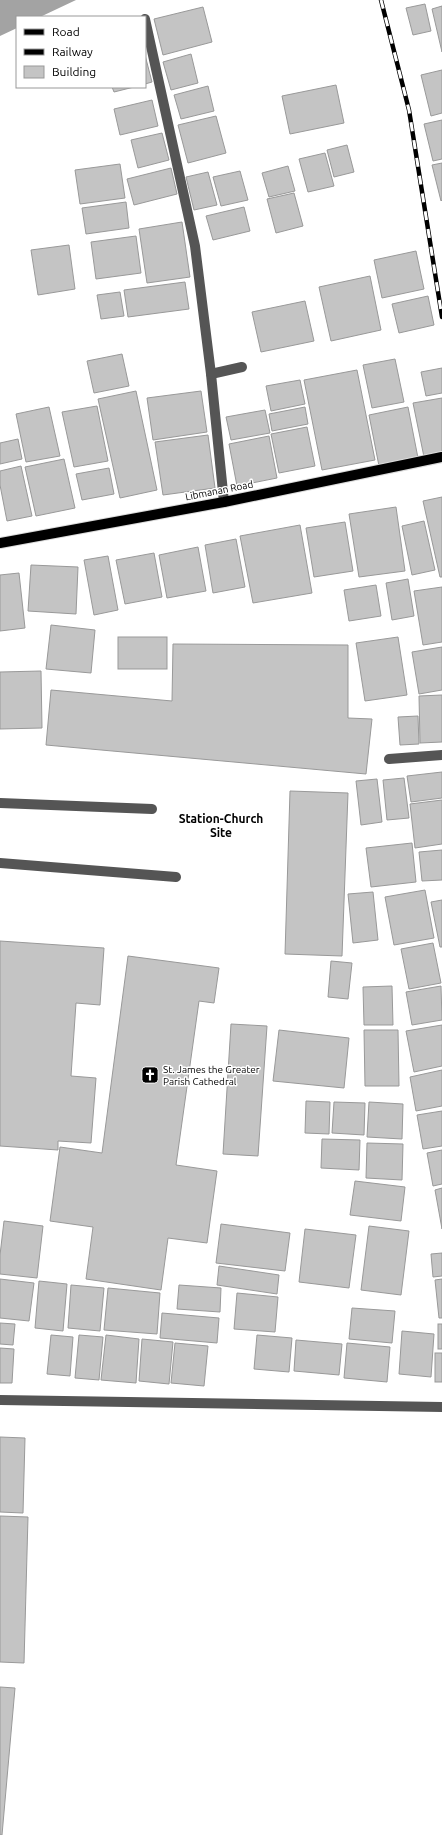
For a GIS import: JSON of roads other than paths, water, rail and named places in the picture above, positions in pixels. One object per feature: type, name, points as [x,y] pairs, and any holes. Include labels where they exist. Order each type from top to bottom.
[{"type":"main road","name":"Libmanan Road","points":[[0,543],[224,502],[442,457]]},
{"type":"street","points":[[146,24],[194,246],[211,374],[224,502]]},
{"type":"street","points":[[211,374],[242,367]]},
{"type":"street","points":[[388,759],[442,755]]},
{"type":"street","points":[[0,803],[152,809]]},
{"type":"street","points":[[0,863],[176,877]]},
{"type":"street","points":[[0,1400],[442,1407]]},
{"type":"railway","points":[[381,0],[409,110],[442,317]]},
{"type":"place","name":"St. James the Greater Parish Cathedral","points":[[150,1075]]},
{"type":"district","name":"Station-Church Site","points":[[221,826]]}]
